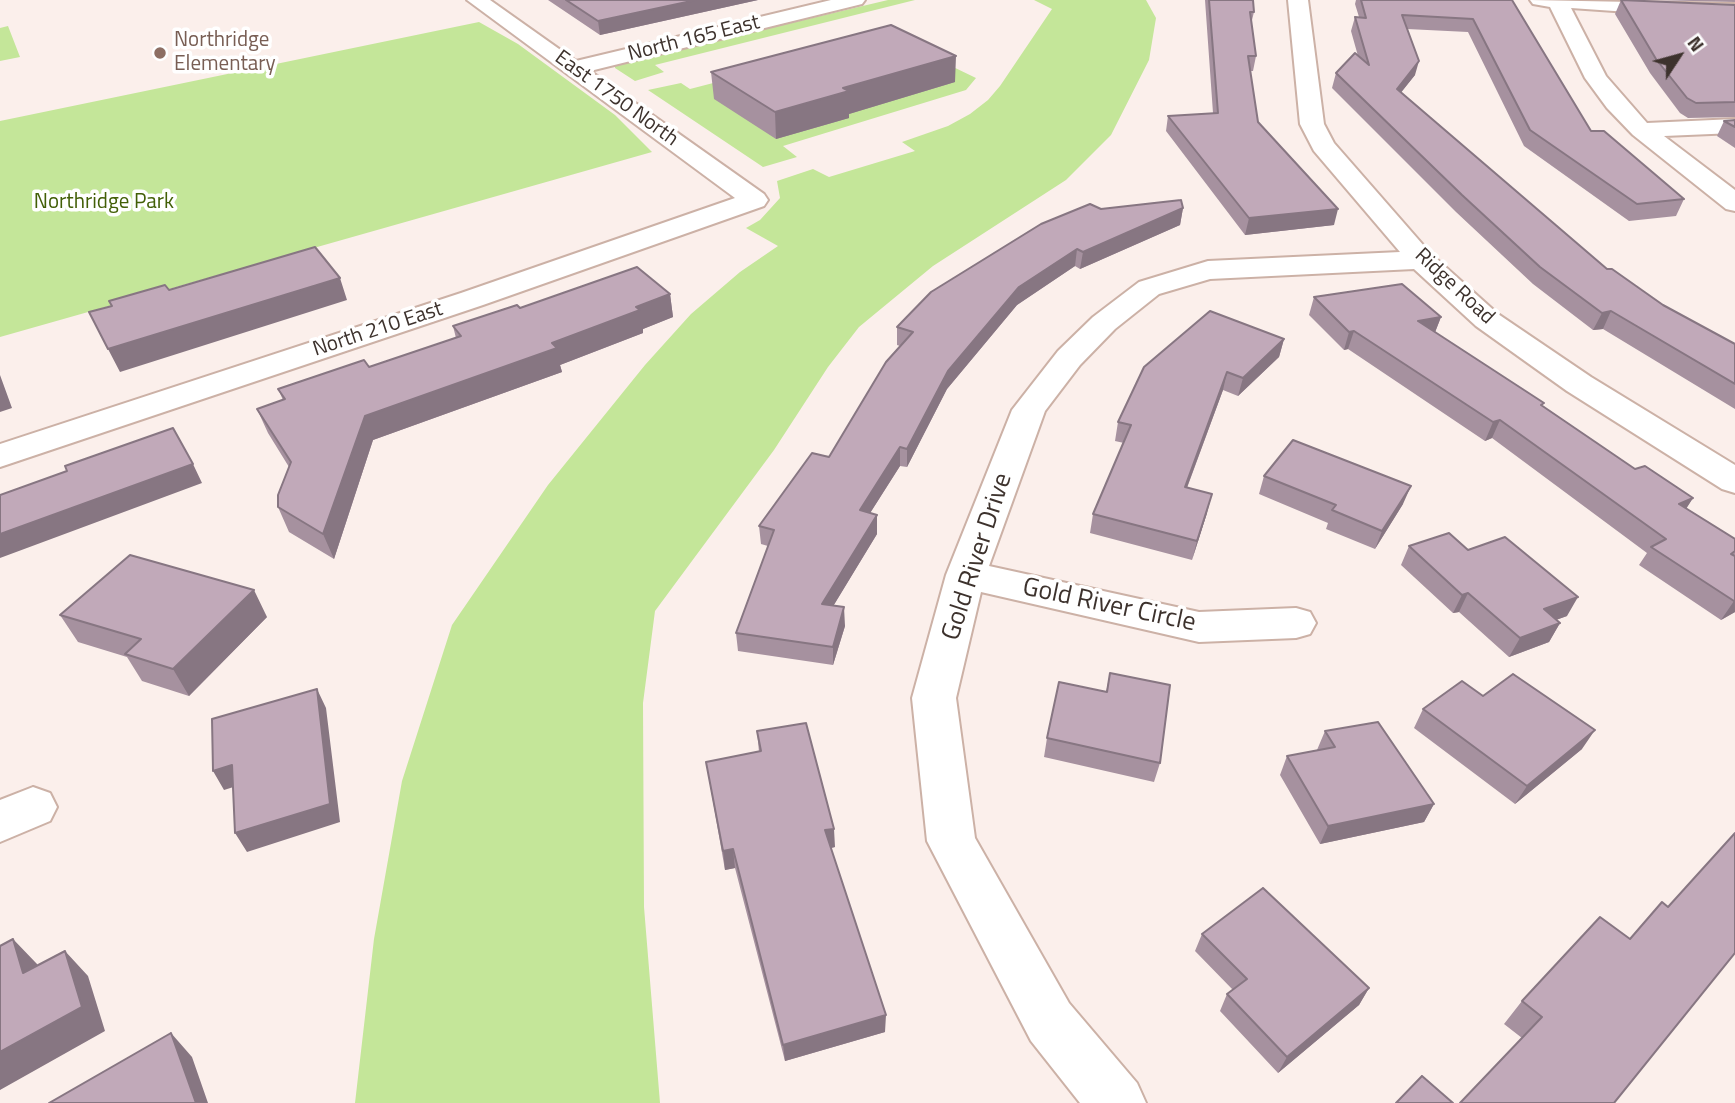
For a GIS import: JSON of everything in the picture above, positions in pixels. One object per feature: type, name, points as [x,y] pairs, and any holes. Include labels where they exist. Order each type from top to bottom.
[{"type":"street","name":"East 1750 North","points":[[477,0],[755,200]]},
{"type":"street","name":"North 165 East","points":[[574,68],[855,0]]},
{"type":"street","name":"Ridge Road","points":[[1298,0],[1312,124],[1323,146],[1421,260],[1487,320],[1579,384],[1735,481]]},
{"type":"street","points":[[1534,0],[1686,10],[1735,10]]},
{"type":"street","points":[[1558,1],[1596,78],[1615,103],[1641,130],[1735,203]]},
{"type":"street","points":[[1641,130],[1735,126]]},
{"type":"street","name":"North 210 East","points":[[0,456],[472,299],[755,200]]},
{"type":"street","name":"Gold River Drive","points":[[1117,1103],[1050,1022],[951,841],[934,698],[966,575],[1029,410],[1069,358],[1104,323],[1149,288],[1208,271],[1421,260]]},
{"type":"street","name":"Gold River Circle","points":[[966,575],[1199,627],[1296,623]]},
{"type":"green space","points":[[888,0],[915,0],[655,65],[664,72],[635,81],[615,68],[615,65],[622,63]]},
{"type":"green space","points":[[1034,0],[1146,0],[1156,18],[1149,60],[1111,135],[1066,180],[933,266],[859,327],[828,367],[774,450],[655,611],[643,703],[644,907],[660,1103],[355,1103],[374,939],[402,781],[452,625],[548,485],[645,365],[691,314],[740,272],[778,246],[746,228],[760,220],[780,198],[777,181],[813,169],[829,177],[915,151],[902,142],[948,126],[970,114],[1000,86],[1052,9]]},
{"type":"green space","name":"Northridge Park","points":[[479,22],[518,44],[615,115],[652,152],[0,337],[0,121]]},
{"type":"green space","points":[[8,26],[20,57],[0,61],[0,28]]},
{"type":"green space","points":[[891,37],[976,78],[966,90],[783,146],[797,157],[763,167],[648,90],[681,83],[690,89]]},
{"type":"building","points":[[566,0],[696,0],[598,21]]},
{"type":"building","points":[[1209,0],[1253,0],[1254,12],[1250,12],[1256,56],[1248,56],[1258,122],[1338,209],[1249,218],[1168,116],[1218,113]]},
{"type":"building","points":[[1361,0],[1512,0],[1591,131],[1604,131],[1684,199],[1637,204],[1530,130],[1473,19],[1402,15],[1419,61],[1397,89],[1607,269],[1612,269],[1663,305],[1735,344],[1735,384],[1611,311],[1602,313],[1540,267],[1336,73],[1355,53],[1369,65],[1355,17],[1366,18]]},
{"type":"building","points":[[1621,0],[1735,5],[1735,102],[1696,103],[1687,98],[1656,59]]},
{"type":"building","points":[[891,25],[956,56],[843,88],[849,91],[775,112],[711,72]]},
{"type":"building","points":[[1735,120],[1735,127],[1724,121]]},
{"type":"building","points":[[1181,200],[1183,208],[1083,252],[1077,249],[1019,287],[948,371],[907,449],[900,447],[860,510],[877,515],[822,604],[844,607],[833,647],[736,633],[774,530],[759,526],[812,453],[829,457],[886,362],[913,332],[897,327],[931,292],[1041,224],[1090,204],[1101,209]]},
{"type":"building","points":[[315,247],[340,278],[108,349],[89,312],[112,306],[109,301],[165,285],[169,290]]},
{"type":"building","points":[[637,267],[670,294],[636,307],[640,310],[552,343],[557,348],[365,416],[323,534],[278,507],[278,495],[291,462],[257,409],[285,399],[278,389],[364,360],[369,367],[461,336],[453,326],[517,305],[520,308]]},
{"type":"building","points":[[1402,284],[1441,317],[1418,321],[1544,403],[1541,405],[1635,469],[1645,466],[1693,498],[1679,504],[1735,539],[1735,551],[1731,554],[1735,556],[1735,601],[1651,547],[1666,539],[1500,420],[1493,422],[1354,331],[1349,332],[1314,297]]},
{"type":"building","points":[[1210,311],[1284,339],[1243,378],[1227,372],[1185,487],[1212,494],[1197,541],[1093,514],[1131,425],[1118,422],[1144,367]]},
{"type":"building","points":[[173,428],[193,464],[0,534],[0,495],[67,471],[65,466]]},
{"type":"building","points":[[1293,440],[1411,486],[1382,531],[1332,510],[1336,505],[1264,476]]},
{"type":"building","points":[[1449,533],[1468,550],[1505,537],[1578,597],[1544,609],[1560,623],[1520,638],[1468,593],[1462,595],[1409,546]]},
{"type":"building","points":[[130,555],[254,590],[173,669],[125,654],[141,639],[60,615]]},
{"type":"building","points":[[1110,673],[1170,685],[1160,763],[1047,738],[1059,682],[1107,692]]},
{"type":"building","points":[[1513,674],[1595,730],[1527,786],[1423,709],[1462,681],[1483,696]]},
{"type":"building","points":[[317,689],[330,804],[235,833],[232,765],[213,771],[212,719]]},
{"type":"building","points":[[1378,722],[1434,804],[1328,826],[1287,756],[1335,747],[1325,731]]},
{"type":"building","points":[[806,723],[834,829],[825,830],[886,1015],[783,1045],[733,849],[723,851],[706,762],[761,751],[757,731]]},
{"type":"building","points":[[1735,833],[1735,953],[1614,1103],[1460,1103],[1542,1017],[1522,1001],[1600,917],[1630,939],[1662,902],[1668,907]]},
{"type":"building","points":[[1263,888],[1369,988],[1287,1057],[1227,994],[1247,979],[1202,934]]},
{"type":"building","points":[[13,939],[23,973],[65,951],[82,1007],[0,1052],[0,946]]},
{"type":"building","points":[[171,1033],[196,1103],[49,1103]]},
{"type":"building","points":[[1422,1076],[1453,1103],[1396,1103]]},
{"type":"place","name":"Northridge Elementary","points":[[160,53]]}]
